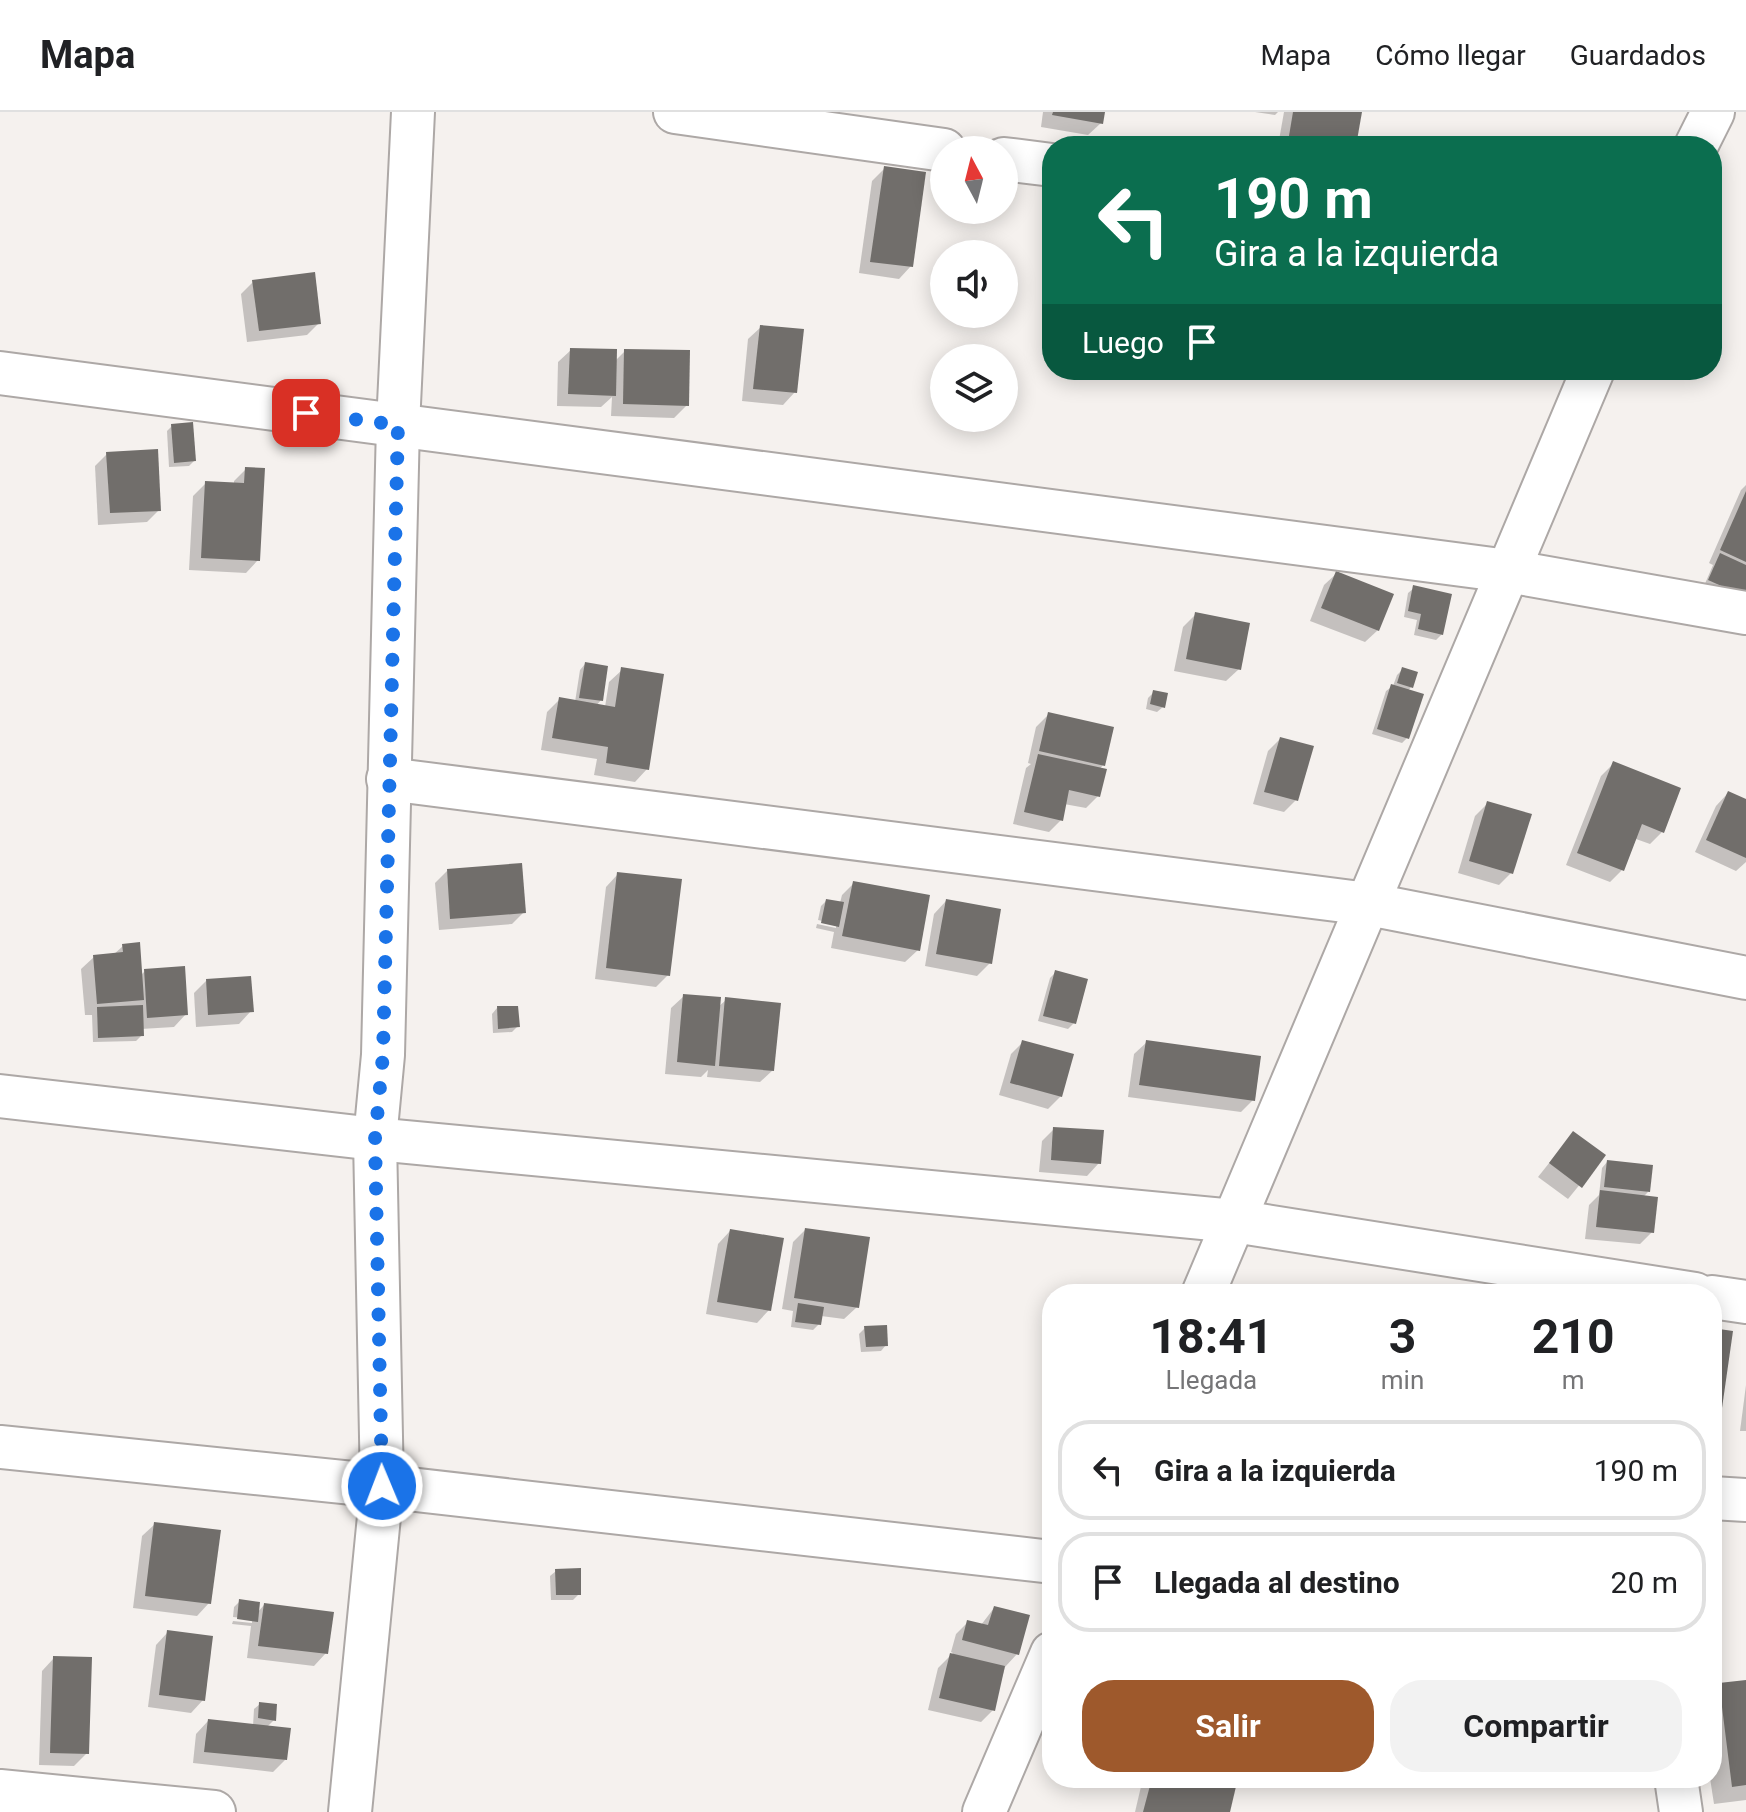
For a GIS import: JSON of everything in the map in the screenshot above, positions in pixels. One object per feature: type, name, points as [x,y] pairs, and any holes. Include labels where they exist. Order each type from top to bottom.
[{"type":"street","points":[[350,1812],[382,1486],[375,1139],[383,1055],[398,425],[413,112]]},
{"type":"street","points":[[675,112],[930,148]]},
{"type":"street","points":[[1701,136],[1713,112]]},
{"type":"street","points":[[1018,161],[1042,164]]},
{"type":"street","points":[[0,373],[1508,571],[1746,613]]},
{"type":"street","points":[[1207,1284],[1589,380]]},
{"type":"street","points":[[388,779],[1368,904],[1746,978]]},
{"type":"street","points":[[0,1096],[375,1139],[1234,1221],[1632,1284]]},
{"type":"street","points":[[1722,1298],[1746,1302]]},
{"type":"street","points":[[0,1447],[382,1486],[1042,1561]]},
{"type":"street","points":[[1722,1499],[1746,1500]]},
{"type":"street","points":[[984,1812],[1042,1676]]},
{"type":"street","points":[[1677,1788],[1681,1812]]},
{"type":"street","points":[[0,1791],[214,1812]]},
{"type":"building","points":[[1053,112],[1105,112],[1103,124],[1052,115]]},
{"type":"building","points":[[1293,112],[1362,112],[1358,136],[1289,136]]},
{"type":"building","points":[[884,166],[926,172],[913,267],[870,262]]},
{"type":"building","points":[[315,272],[321,324],[259,331],[252,280]]},
{"type":"building","points":[[760,325],[804,329],[797,393],[753,389]]},
{"type":"building","points":[[570,348],[617,349],[616,396],[568,394]]},
{"type":"building","points":[[624,349],[690,350],[689,406],[623,404]]},
{"type":"building","points":[[193,422],[196,461],[174,463],[171,424]]},
{"type":"building","points":[[158,449],[161,511],[110,513],[106,452]]},
{"type":"building","points":[[245,467],[265,468],[260,561],[201,558],[205,481],[244,483]]},
{"type":"building","points":[[1746,491],[1746,562],[1720,550]]},
{"type":"building","points":[[1720,553],[1746,565],[1746,597],[1708,580]]},
{"type":"building","points":[[1336,571],[1394,594],[1379,631],[1321,608]]},
{"type":"building","points":[[1413,585],[1452,594],[1443,635],[1418,629],[1421,614],[1408,611]]},
{"type":"building","points":[[1195,612],[1250,623],[1241,670],[1186,659]]},
{"type":"building","points":[[585,662],[608,666],[603,701],[579,698]]},
{"type":"building","points":[[621,667],[664,674],[649,770],[606,763],[608,747],[552,738],[559,697],[615,707]]},
{"type":"building","points":[[1402,667],[1418,672],[1413,688],[1397,683]]},
{"type":"building","points":[[1391,684],[1424,694],[1409,739],[1377,729]]},
{"type":"building","points":[[1153,690],[1168,693],[1165,708],[1150,704]]},
{"type":"building","points":[[1048,712],[1114,727],[1105,766],[1039,751]]},
{"type":"building","points":[[1280,737],[1314,746],[1298,801],[1264,792]]},
{"type":"building","points":[[1038,754],[1107,769],[1100,797],[1069,790],[1063,821],[1024,812]]},
{"type":"building","points":[[1613,761],[1681,788],[1664,833],[1642,824],[1624,871],[1577,853]]},
{"type":"building","points":[[1728,791],[1746,799],[1746,858],[1706,840]]},
{"type":"building","points":[[1487,801],[1532,814],[1513,874],[1469,861]]},
{"type":"building","points":[[522,863],[526,913],[450,919],[447,869]]},
{"type":"building","points":[[617,872],[682,879],[670,976],[606,968]]},
{"type":"building","points":[[853,881],[930,895],[920,951],[842,936]]},
{"type":"building","points":[[826,899],[844,902],[839,927],[821,923]]},
{"type":"building","points":[[946,899],[1001,909],[992,964],[936,954]]},
{"type":"building","points":[[140,942],[144,1000],[97,1004],[93,955],[123,952],[122,944]]},
{"type":"building","points":[[185,966],[188,1015],[147,1018],[144,969]]},
{"type":"building","points":[[1055,970],[1088,979],[1076,1024],[1043,1016]]},
{"type":"building","points":[[251,976],[254,1012],[208,1015],[206,979]]},
{"type":"building","points":[[683,994],[721,997],[715,1066],[677,1062]]},
{"type":"building","points":[[725,997],[781,1003],[774,1071],[719,1066]]},
{"type":"building","points":[[143,1005],[144,1036],[98,1038],[97,1007]]},
{"type":"building","points":[[497,1006],[518,1006],[520,1027],[498,1029]]},
{"type":"building","points":[[1022,1040],[1074,1054],[1062,1097],[1010,1083]]},
{"type":"building","points":[[1146,1040],[1261,1056],[1255,1101],[1139,1085]]},
{"type":"building","points":[[1053,1127],[1104,1130],[1101,1164],[1051,1160]]},
{"type":"building","points":[[1573,1131],[1606,1155],[1582,1188],[1549,1163]]},
{"type":"building","points":[[1607,1160],[1653,1165],[1650,1192],[1604,1187]]},
{"type":"building","points":[[1600,1190],[1658,1197],[1654,1233],[1596,1227]]},
{"type":"building","points":[[805,1228],[870,1237],[859,1308],[794,1298]]},
{"type":"building","points":[[730,1229],[784,1238],[771,1311],[717,1302]]},
{"type":"building","points":[[798,1303],[824,1307],[821,1325],[795,1322]]},
{"type":"building","points":[[887,1325],[888,1346],[866,1347],[864,1326]]},
{"type":"building","points":[[1722,1329],[1733,1331],[1722,1408]]},
{"type":"building","points":[[154,1522],[221,1530],[211,1604],[145,1596]]},
{"type":"building","points":[[581,1568],[581,1595],[556,1595],[555,1569]]},
{"type":"building","points":[[239,1599],[260,1602],[258,1622],[237,1619]]},
{"type":"building","points":[[264,1603],[334,1612],[328,1654],[258,1646]]},
{"type":"building","points":[[994,1606],[1030,1615],[1019,1655],[962,1640],[967,1620],[988,1625]]},
{"type":"building","points":[[167,1630],[213,1636],[205,1701],[159,1695]]},
{"type":"building","points":[[950,1653],[1005,1666],[995,1711],[939,1698]]},
{"type":"building","points":[[53,1656],[92,1657],[89,1754],[50,1753]]},
{"type":"building","points":[[1746,1680],[1746,1785],[1732,1787],[1722,1683]]},
{"type":"building","points":[[259,1702],[277,1704],[276,1721],[258,1718]]},
{"type":"building","points":[[208,1719],[291,1728],[287,1760],[204,1752]]},
{"type":"building","points":[[1149,1788],[1236,1788],[1230,1812],[1143,1812]]},
{"type":"route","points":[[306,413],[398,425],[383,1055],[375,1139],[382,1486]]}]
